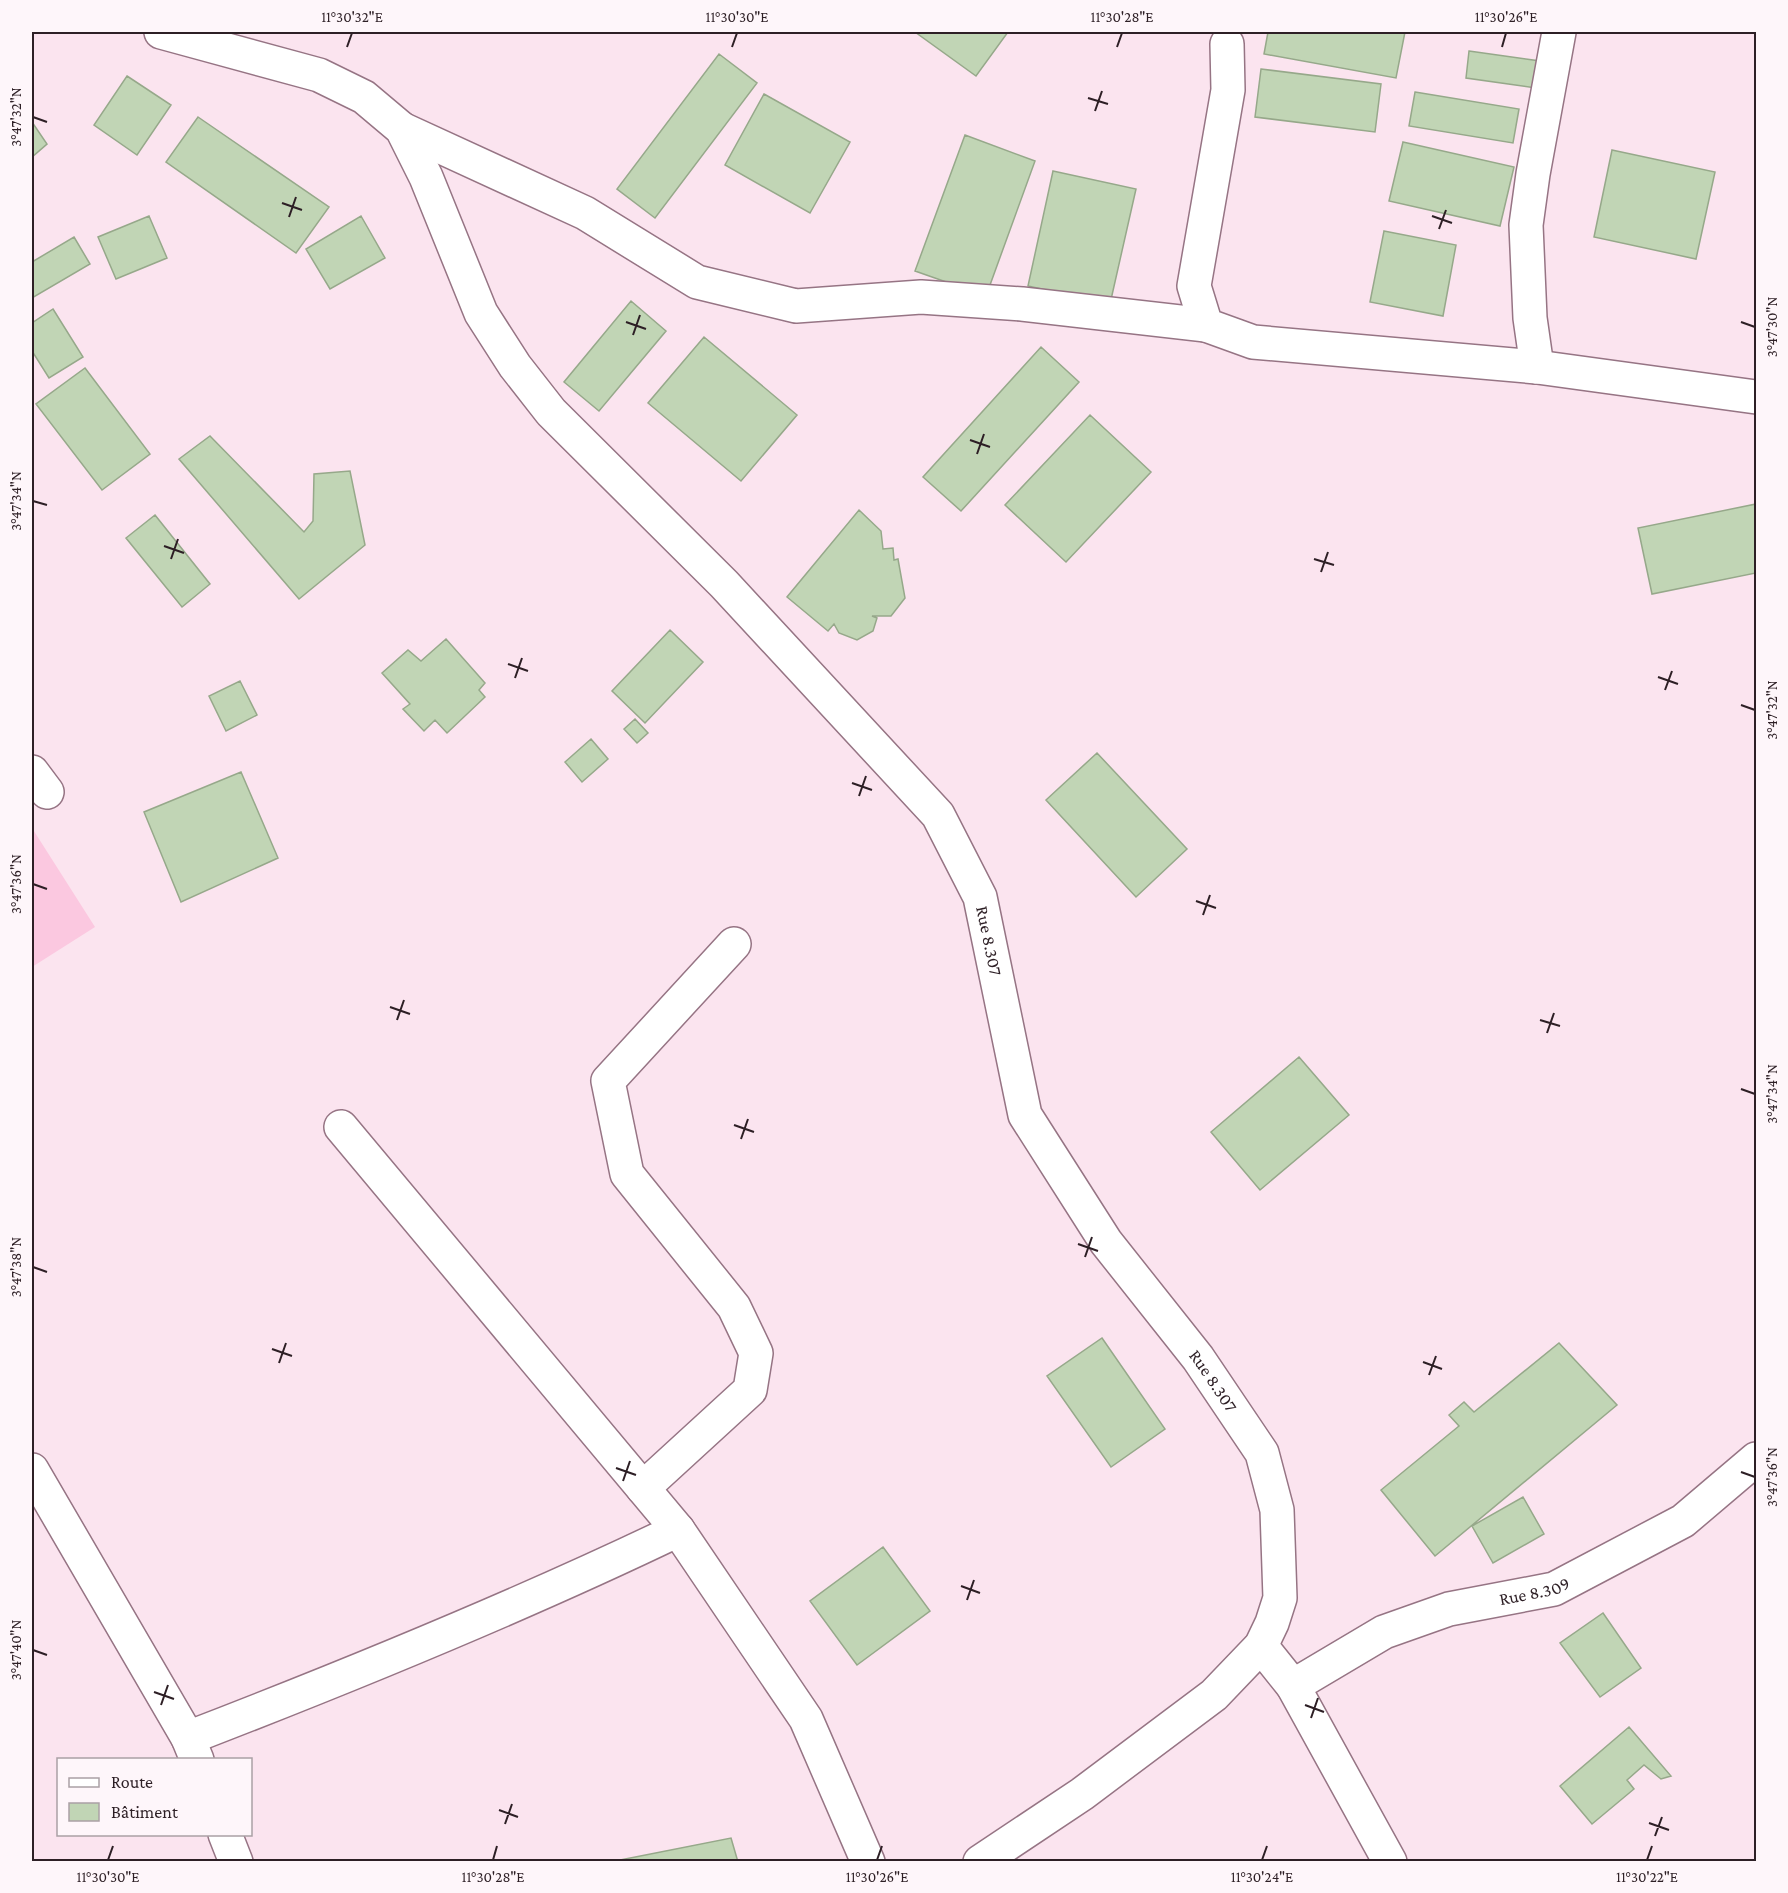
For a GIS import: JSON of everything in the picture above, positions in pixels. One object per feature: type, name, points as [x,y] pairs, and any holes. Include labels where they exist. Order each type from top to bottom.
[{"type":"street","points":[[161,32],[319,75],[364,97],[402,129],[585,213],[697,282],[796,306],[921,297],[1022,304],[1206,325],[1253,342],[1537,367],[1756,397]]},
{"type":"street","points":[[1537,367],[1530,318],[1526,225],[1559,32]]},
{"type":"street","points":[[1206,325],[1194,286],[1228,90],[1223,36]]},
{"type":"street","name":"Rue 8.307","points":[[402,129],[426,177],[481,313],[515,366],[551,412],[724,584],[938,815],[980,897],[1024,1115],[1106,1242],[1198,1358],[1262,1453],[1277,1510],[1280,1598],[1261,1646],[1214,1695],[1082,1794],[980,1862]]},
{"type":"street","points":[[643,1488],[750,1390],[756,1353],[734,1307],[627,1174],[608,1081],[734,944]]},
{"type":"street","points":[[341,1127],[678,1530],[806,1719],[868,1862]]},
{"type":"street","name":"Rue 8.309","points":[[1293,1686],[1384,1632],[1449,1609],[1554,1589],[1683,1521],[1756,1459]]},
{"type":"street","points":[[32,1470],[192,1749],[374,1666],[553,1590],[678,1530]]},
{"type":"street","points":[[1261,1646],[1293,1686],[1390,1862]]},
{"type":"street","points":[[226,1836],[236,1862]]},
{"type":"shaded area","points":[[32,828],[95,927],[32,967]]},
{"type":"building","points":[[915,32],[1008,32],[976,76]]},
{"type":"building","points":[[1268,32],[1405,32],[1396,78],[1264,54]]},
{"type":"building","points":[[1469,51],[1540,61],[1536,88],[1466,78]]},
{"type":"building","points":[[719,54],[757,83],[655,218],[617,189]]},
{"type":"building","points":[[1261,69],[1381,84],[1375,132],[1255,117]]},
{"type":"building","points":[[127,76],[171,105],[137,155],[94,125]]},
{"type":"building","points":[[1415,92],[1519,109],[1513,143],[1409,126]]},
{"type":"building","points":[[764,94],[850,142],[810,213],[725,165]]},
{"type":"building","points":[[198,117],[329,207],[296,253],[166,162]]},
{"type":"building","points":[[32,122],[47,144],[32,157]]},
{"type":"building","points":[[965,135],[1035,161],[986,296],[915,271]]},
{"type":"building","points":[[1403,142],[1514,167],[1500,226],[1389,201]]},
{"type":"building","points":[[1612,150],[1715,172],[1696,259],[1594,237]]},
{"type":"building","points":[[1053,171],[1136,189],[1110,304],[1028,286]]},
{"type":"building","points":[[149,216],[167,258],[116,279],[98,237]]},
{"type":"building","points":[[361,216],[385,258],[330,289],[306,249]]},
{"type":"building","points":[[1384,231],[1456,245],[1443,316],[1370,302]]},
{"type":"building","points":[[74,237],[90,264],[32,298],[32,262]]},
{"type":"building","points":[[631,301],[666,331],[599,411],[564,382]]},
{"type":"building","points":[[53,309],[83,357],[49,378],[32,351],[32,323]]},
{"type":"building","points":[[704,337],[797,415],[741,481],[648,403]]},
{"type":"building","points":[[1041,347],[1079,382],[961,511],[923,477]]},
{"type":"building","points":[[85,368],[150,454],[102,490],[36,404]]},
{"type":"building","points":[[1090,415],[1151,472],[1066,562],[1005,505]]},
{"type":"building","points":[[210,436],[304,532],[313,521],[314,474],[350,471],[365,545],[299,599],[179,459]]},
{"type":"building","points":[[1756,504],[1756,573],[1652,594],[1638,528]]},
{"type":"building","points":[[859,510],[881,531],[883,549],[893,548],[894,560],[898,559],[905,598],[891,616],[872,616],[877,618],[873,631],[857,640],[839,633],[834,624],[828,631],[787,597]]},
{"type":"building","points":[[155,515],[210,584],[182,607],[126,538]]},
{"type":"building","points":[[670,630],[703,662],[645,723],[612,691]]},
{"type":"building","points":[[446,639],[485,683],[479,690],[485,697],[447,733],[435,720],[424,731],[403,709],[410,704],[382,673],[408,650],[421,661]]},
{"type":"building","points":[[240,681],[257,715],[226,731],[209,696]]},
{"type":"building","points":[[635,719],[648,733],[637,743],[624,729]]},
{"type":"building","points":[[591,739],[608,759],[582,782],[565,762]]},
{"type":"building","points":[[1097,753],[1187,849],[1136,897],[1046,800]]},
{"type":"building","points":[[241,772],[278,858],[181,902],[144,812]]},
{"type":"building","points":[[1299,1057],[1349,1115],[1260,1190],[1211,1132]]},
{"type":"building","points":[[1102,1338],[1165,1429],[1111,1467],[1047,1376]]},
{"type":"building","points":[[1559,1343],[1617,1405],[1435,1556],[1381,1490],[1459,1426],[1449,1415],[1464,1402],[1474,1412]]},
{"type":"building","points":[[1523,1497],[1544,1534],[1493,1563],[1472,1526]]},
{"type":"building","points":[[883,1547],[930,1611],[857,1665],[810,1601]]},
{"type":"building","points":[[1603,1613],[1641,1668],[1600,1697],[1560,1643]]},
{"type":"building","points":[[1629,1727],[1671,1776],[1661,1779],[1644,1765],[1627,1780],[1634,1789],[1592,1824],[1560,1786]]},
{"type":"building","points":[[731,1838],[738,1862],[610,1862]]}]
